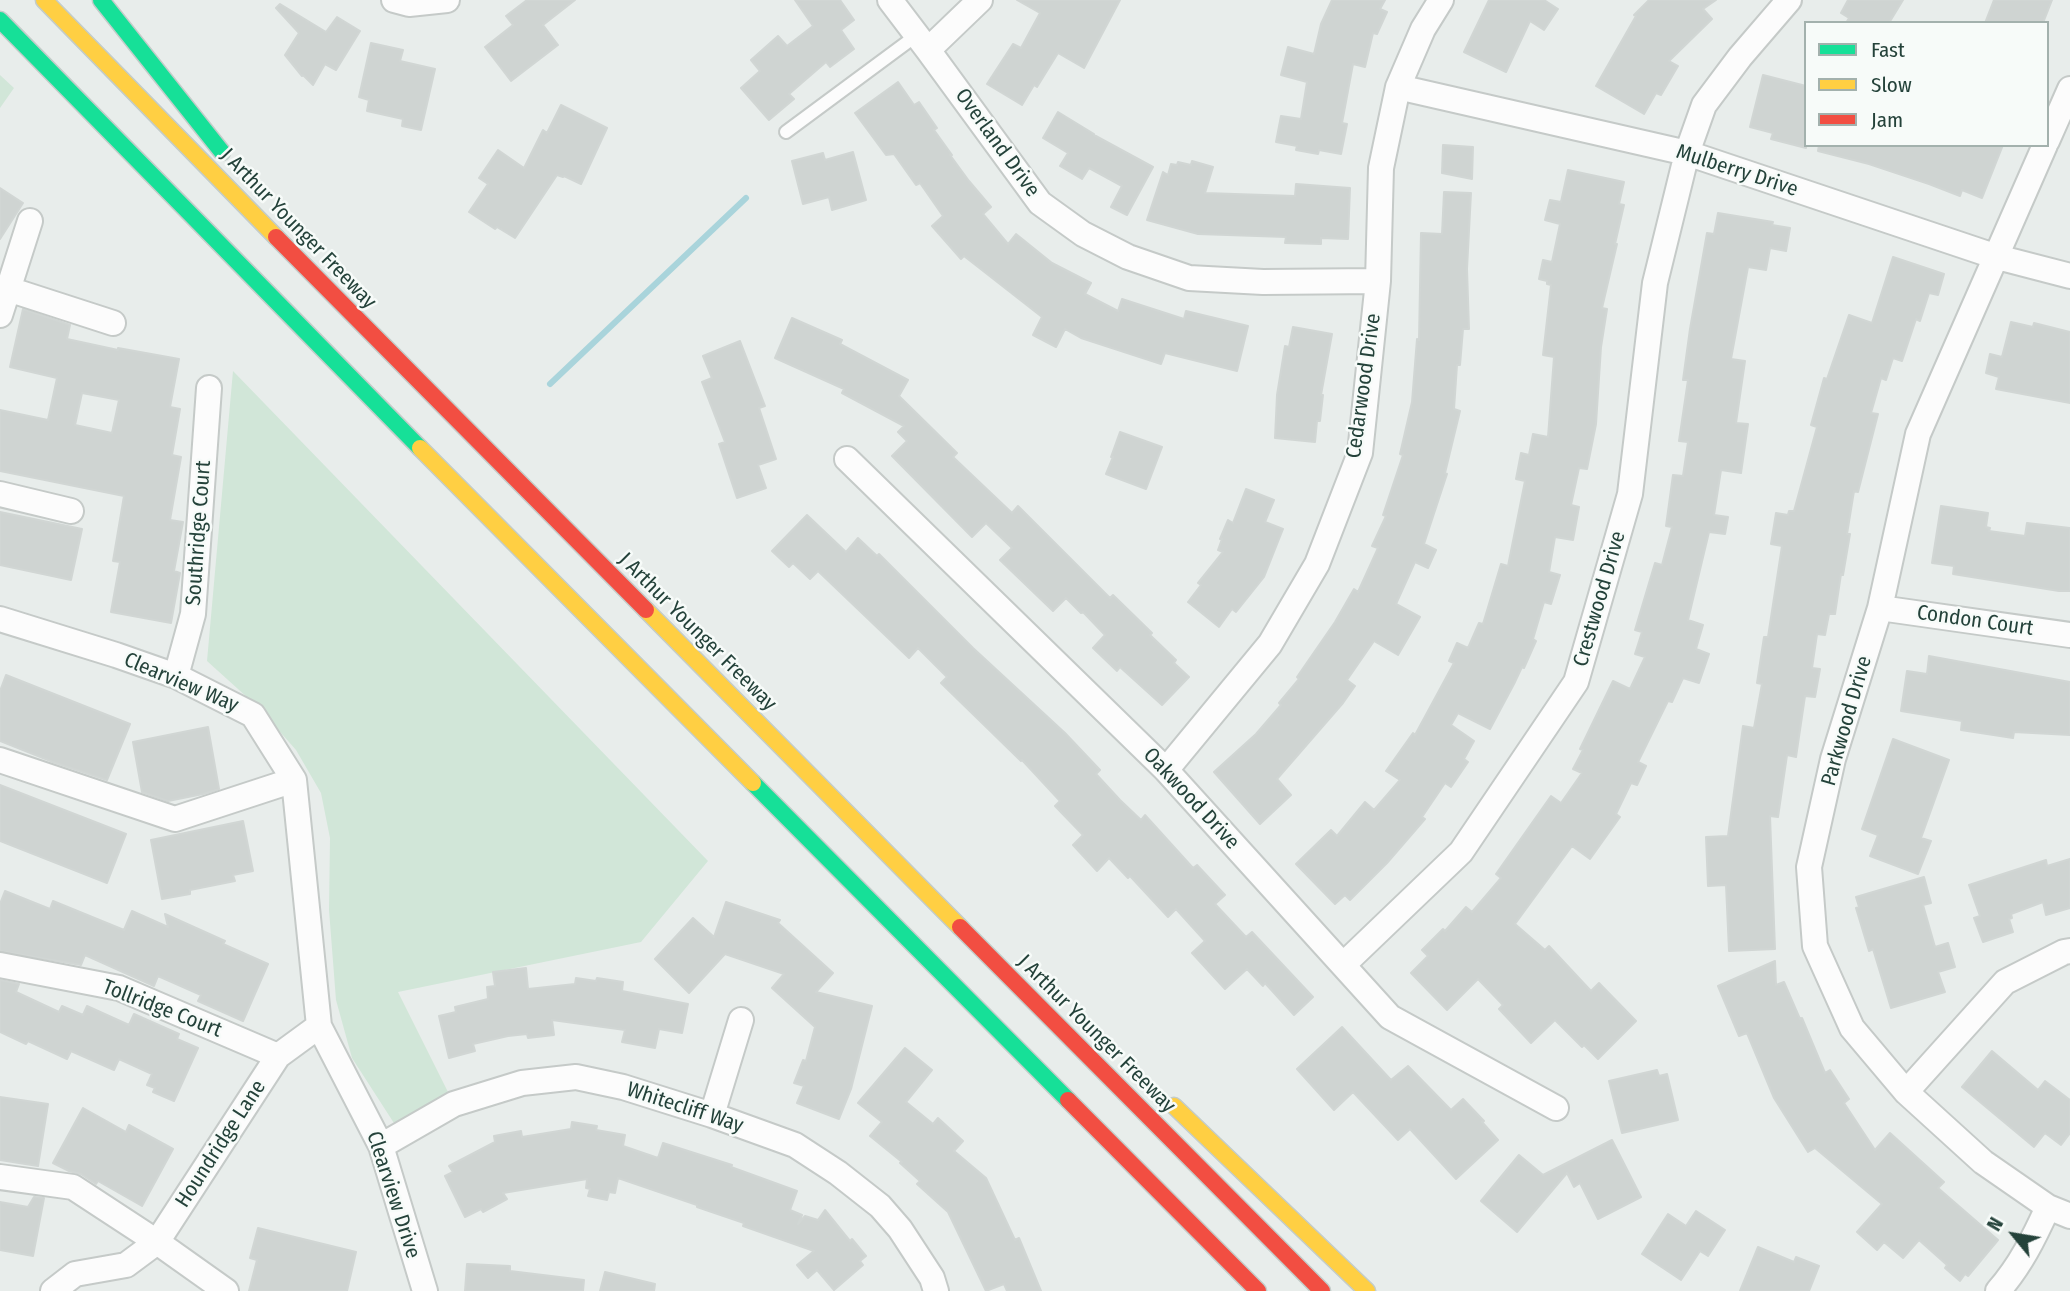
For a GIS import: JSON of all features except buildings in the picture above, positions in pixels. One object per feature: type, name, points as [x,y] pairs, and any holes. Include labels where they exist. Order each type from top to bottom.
[{"type":"highway","name":"J Arthur Younger Freeway","points":[[44,0],[1322,1291]]},
{"type":"highway","points":[[101,0],[230,162]]},
{"type":"highway","points":[[0,20],[323,350],[1258,1291]]},
{"type":"highway","points":[[142,187],[323,350]]},
{"type":"highway","points":[[255,193],[345,307]]},
{"type":"highway","points":[[874,841],[1017,962]]},
{"type":"highway","points":[[1160,1092],[1367,1291]]},
{"type":"street","points":[[394,0],[409,4],[447,0]]},
{"type":"street","name":"Overland Drive","points":[[890,0],[1040,203],[1083,234],[1128,257],[1189,278],[1263,282],[1378,281]]},
{"type":"street","points":[[923,42],[981,0]]},
{"type":"street","name":"Cedarwood Drive","points":[[1166,770],[1270,644],[1317,564],[1360,453],[1378,281],[1381,167],[1398,86],[1423,29],[1441,0]]},
{"type":"street","name":"Crestwood Drive","points":[[1343,965],[1461,852],[1576,682],[1630,494],[1655,283],[1687,153],[1704,105],[1740,57],[1789,0]]},
{"type":"street","name":"Mulberry Drive","points":[[1398,86],[1687,153],[1997,257],[2070,276]]},
{"type":"street","name":"Parkwood Drive","points":[[2049,136],[2070,89]]},
{"type":"street","name":"Parkwood Drive","points":[[2044,147],[1918,434],[1880,608],[1833,759],[1809,867],[1815,946],[1852,1028],[1906,1092],[1983,1162],[2059,1212]]},
{"type":"street","points":[[0,315],[30,221]]},
{"type":"street","points":[[8,289],[113,323]]},
{"type":"street","name":"Southridge Court","points":[[176,676],[193,614],[209,388]]},
{"type":"street","name":"Oakwood Drive","points":[[847,459],[1166,770],[1390,1017],[1556,1108]]},
{"type":"street","points":[[0,494],[71,511]]},
{"type":"street","name":"Condon Court","points":[[1880,608],[2070,635]]},
{"type":"street","name":"Clearview Way","points":[[0,619],[176,676],[253,715],[295,780],[319,1026]]},
{"type":"street","points":[[0,760],[175,819],[295,780]]},
{"type":"street","points":[[1906,1092],[2005,982],[2070,951]]},
{"type":"street","name":"Tollridge Court","points":[[0,965],[119,988],[278,1056]]},
{"type":"street","points":[[712,1115],[741,1020]]},
{"type":"street","name":"Houndridge Lane","points":[[53,1291],[75,1274],[125,1265],[157,1242],[278,1056],[319,1026]]},
{"type":"street","name":"Clearview Drive","points":[[319,1026],[381,1146],[425,1291]]},
{"type":"street","name":"Whitecliff Way","points":[[381,1146],[454,1104],[522,1083],[576,1077],[623,1087],[795,1145],[838,1173],[880,1206],[900,1229],[932,1279],[936,1291]]},
{"type":"street","points":[[0,1177],[73,1187],[226,1291]]},
{"type":"street","points":[[1998,1291],[2059,1212]]},
{"type":"lane","points":[[786,132],[923,42]]},
{"type":"green space","points":[[0,75],[14,88],[0,108]]},
{"type":"green space","points":[[233,371],[708,861],[641,942],[398,992],[454,1104],[401,1134],[352,1058],[336,1000],[329,910],[330,838],[321,793],[296,750],[259,708],[207,661]]},
{"type":"waterway","points":[[550,384],[746,198]]},
{"type":"traffic: fast","points":[[101,0],[222,152]]},
{"type":"traffic: fast","points":[[0,20],[420,448]]},
{"type":"traffic: fast","points":[[753,783],[1068,1100]]},
{"type":"traffic: slow","points":[[44,0],[276,237]]},
{"type":"traffic: slow","points":[[420,448],[753,783]]},
{"type":"traffic: slow","points":[[646,610],[960,927]]},
{"type":"traffic: slow","points":[[1174,1106],[1367,1291]]},
{"type":"traffic: jam","points":[[276,237],[646,610]]},
{"type":"traffic: jam","points":[[960,927],[1322,1291]]},
{"type":"traffic: jam","points":[[1068,1100],[1258,1291]]}]
